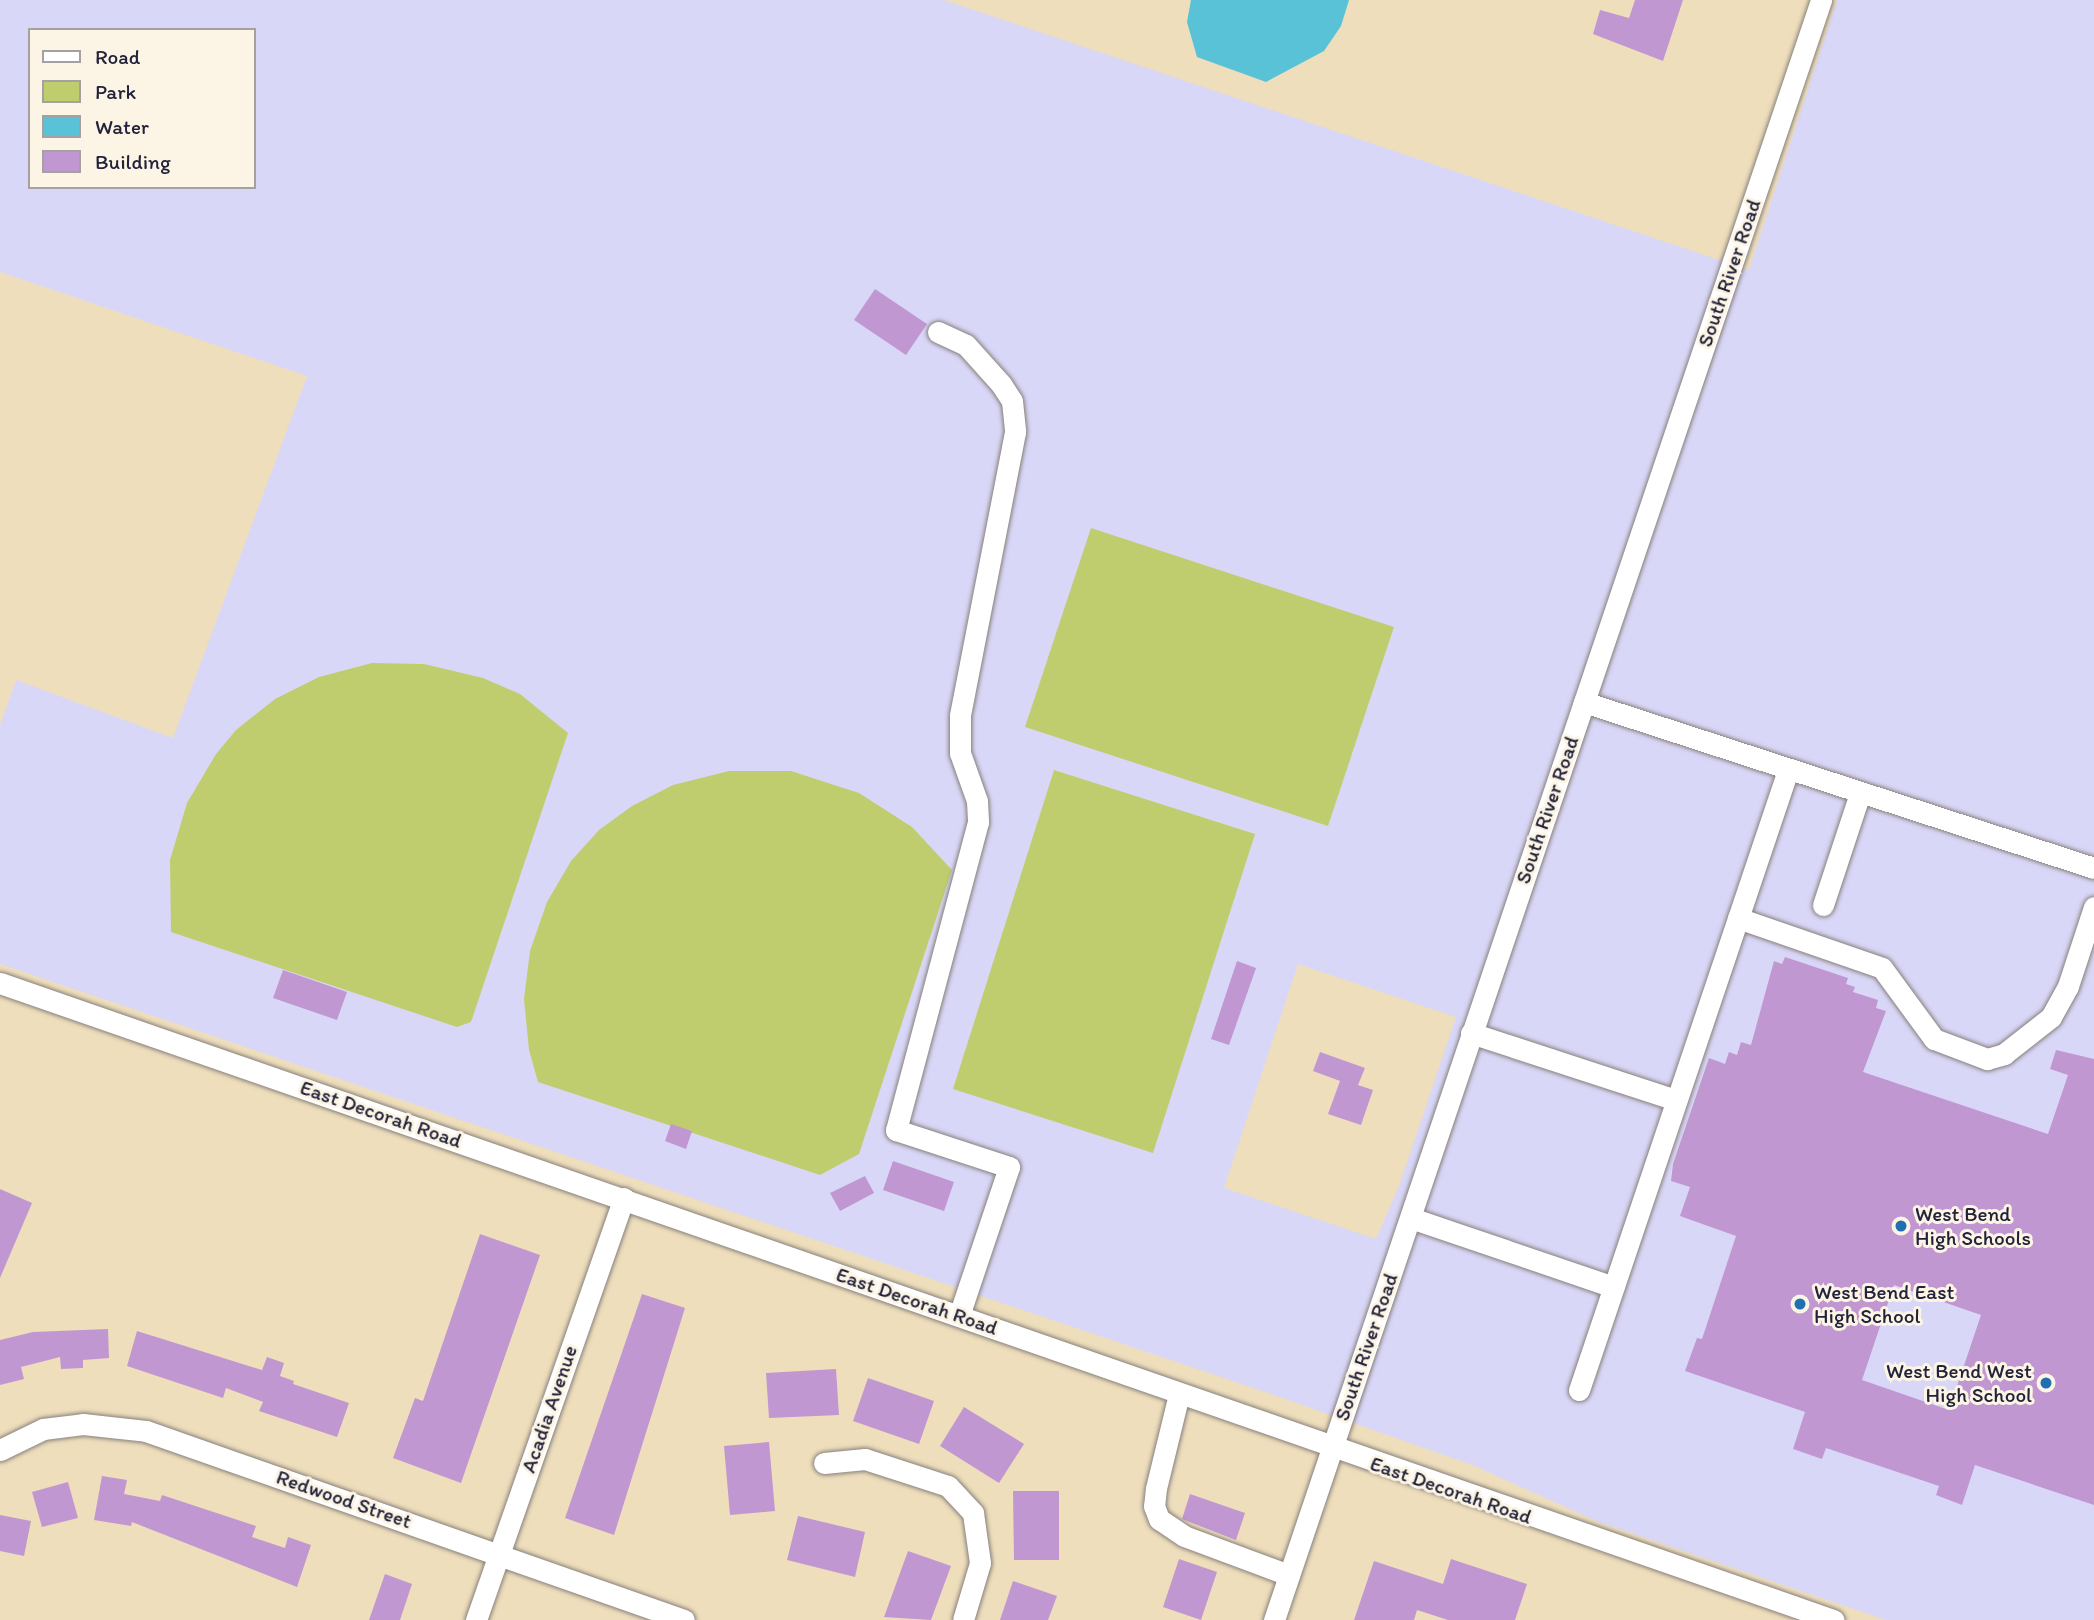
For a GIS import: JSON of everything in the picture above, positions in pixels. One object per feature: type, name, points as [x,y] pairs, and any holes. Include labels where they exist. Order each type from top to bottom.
[{"type":"street","name":"South River Road","points":[[1274,1620],[1821,0]]},
{"type":"street","points":[[938,332],[966,345],[985,365],[1012,401],[1014,423],[960,716],[960,753],[977,801],[977,830],[896,1130],[1009,1167],[959,1316]]},
{"type":"street","points":[[1584,702],[2094,868]]},
{"type":"street","points":[[1579,1390],[1787,770]]},
{"type":"street","points":[[1823,905],[1860,793]]},
{"type":"street","points":[[1738,918],[1882,968],[1934,1040],[1987,1059],[2004,1054],[2051,1017],[2068,986],[2094,907]]},
{"type":"street","name":"East Decorah Road","points":[[0,983],[624,1198],[1331,1448],[1833,1620]]},
{"type":"street","points":[[1471,1033],[1676,1100]]},
{"type":"street","name":"Acadia Avenue","points":[[476,1620],[624,1198]]},
{"type":"street","points":[[1411,1217],[1614,1287]]},
{"type":"street","points":[[1179,1394],[1156,1488],[1154,1506],[1159,1519],[1184,1536],[1289,1576]]},
{"type":"street","name":"Redwood Street","points":[[0,1450],[43,1429],[83,1424],[146,1431],[684,1620]]},
{"type":"street","points":[[824,1463],[865,1459],[948,1486],[973,1513],[979,1563],[963,1620]]},
{"type":"shaded area","points":[[0,0],[944,0],[1749,270],[1837,0],[2094,0],[2094,1620],[1886,1620],[1596,1521],[1475,1466],[1274,1395],[0,964],[0,725],[16,680],[173,738],[307,376],[0,272]],"holes":[[[1298,964],[1456,1017],[1399,1186],[1376,1239],[1224,1188]]]},
{"type":"green space","points":[[1091,528],[1394,627],[1328,826],[1025,727]]},
{"type":"green space","points":[[372,663],[424,664],[483,678],[520,694],[568,733],[471,1022],[457,1027],[171,932],[170,860],[187,803],[216,754],[236,730],[275,699],[319,677]]},
{"type":"green space","points":[[1054,770],[1255,834],[1153,1153],[953,1089]]},
{"type":"green space","points":[[729,771],[791,771],[859,793],[912,827],[952,870],[859,1154],[820,1175],[538,1082],[529,1050],[524,999],[530,951],[547,902],[571,861],[599,830],[632,806],[673,785]]},
{"type":"water","points":[[1191,0],[1349,0],[1341,26],[1324,51],[1266,82],[1197,57],[1187,22]]},
{"type":"building","points":[[1635,0],[1683,0],[1663,61],[1593,34],[1600,10],[1629,18]]},
{"type":"building","points":[[875,289],[927,324],[906,355],[854,320]]},
{"type":"building","name":"West Bend High Schools","points":[[1785,957],[1848,978],[1846,984],[1855,987],[1853,992],[1878,1000],[1876,1008],[1886,1011],[1863,1072],[2048,1134],[2068,1075],[2050,1069],[2056,1050],[2094,1059],[2094,1505],[1975,1465],[1962,1505],[1936,1495],[1939,1486],[1826,1448],[1822,1459],[1793,1449],[1805,1412],[1685,1371],[1697,1338],[1702,1339],[1736,1236],[1680,1216],[1690,1187],[1671,1181],[1673,1164],[1709,1058],[1725,1064],[1729,1052],[1737,1055],[1741,1042],[1751,1045],[1774,961],[1782,964]],"holes":[[[1894,1285],[1981,1315],[1949,1410],[1862,1380]]]},
{"type":"building","points":[[1237,961],[1256,968],[1229,1045],[1211,1039]]},
{"type":"building","points":[[283,970],[347,992],[337,1020],[273,998]]},
{"type":"building","points":[[1320,1052],[1365,1068],[1358,1085],[1373,1090],[1361,1125],[1328,1114],[1340,1081],[1313,1071]]},
{"type":"building","points":[[671,1124],[692,1131],[686,1149],[665,1141]]},
{"type":"building","points":[[893,1161],[954,1182],[944,1211],[883,1190]]},
{"type":"building","points":[[865,1176],[874,1193],[840,1211],[830,1193]]},
{"type":"building","points":[[0,1189],[32,1203],[0,1278]]},
{"type":"building","points":[[480,1234],[540,1255],[461,1483],[393,1458],[415,1398],[423,1401]]},
{"type":"building","points":[[642,1294],[685,1308],[614,1535],[565,1518]]},
{"type":"building","points":[[108,1329],[109,1358],[83,1360],[83,1368],[61,1369],[60,1357],[21,1367],[24,1379],[0,1385],[0,1340],[33,1332]]},
{"type":"building","points":[[137,1331],[262,1370],[267,1357],[284,1363],[280,1376],[294,1381],[293,1384],[349,1403],[337,1437],[259,1411],[263,1402],[226,1388],[223,1398],[127,1366]]},
{"type":"building","points":[[836,1369],[839,1415],[769,1418],[766,1373]]},
{"type":"building","points":[[868,1378],[934,1401],[919,1444],[853,1421]]},
{"type":"building","points":[[964,1407],[1024,1444],[999,1483],[940,1446]]},
{"type":"building","points":[[769,1442],[775,1511],[730,1515],[724,1446]]},
{"type":"building","points":[[102,1476],[127,1480],[124,1494],[160,1501],[162,1495],[256,1526],[252,1537],[285,1548],[288,1537],[311,1545],[297,1587],[132,1522],[131,1526],[94,1520]]},
{"type":"building","points":[[68,1482],[78,1518],[42,1527],[32,1492]]},
{"type":"building","points":[[1013,1491],[1059,1491],[1059,1560],[1014,1560]]},
{"type":"building","points":[[1190,1494],[1245,1513],[1236,1540],[1182,1519]]},
{"type":"building","points":[[0,1515],[31,1521],[24,1556],[0,1551]]},
{"type":"building","points":[[798,1516],[865,1532],[855,1577],[787,1560]]},
{"type":"building","points":[[908,1551],[951,1566],[931,1620],[884,1617]]},
{"type":"building","points":[[1179,1559],[1217,1572],[1201,1620],[1163,1607]]},
{"type":"building","points":[[1451,1559],[1527,1584],[1515,1620],[1448,1620],[1417,1610],[1414,1620],[1354,1620],[1374,1561],[1443,1584]]},
{"type":"building","points":[[385,1574],[412,1584],[400,1620],[369,1620]]},
{"type":"building","points":[[1013,1581],[1057,1596],[1048,1620],[1000,1620]]},
{"type":"place","name":"West Bend High Schools","points":[[1901,1226]]},
{"type":"place","name":"West Bend East High School","points":[[1800,1304]]},
{"type":"place","name":"West Bend West High School","points":[[2046,1383]]}]
